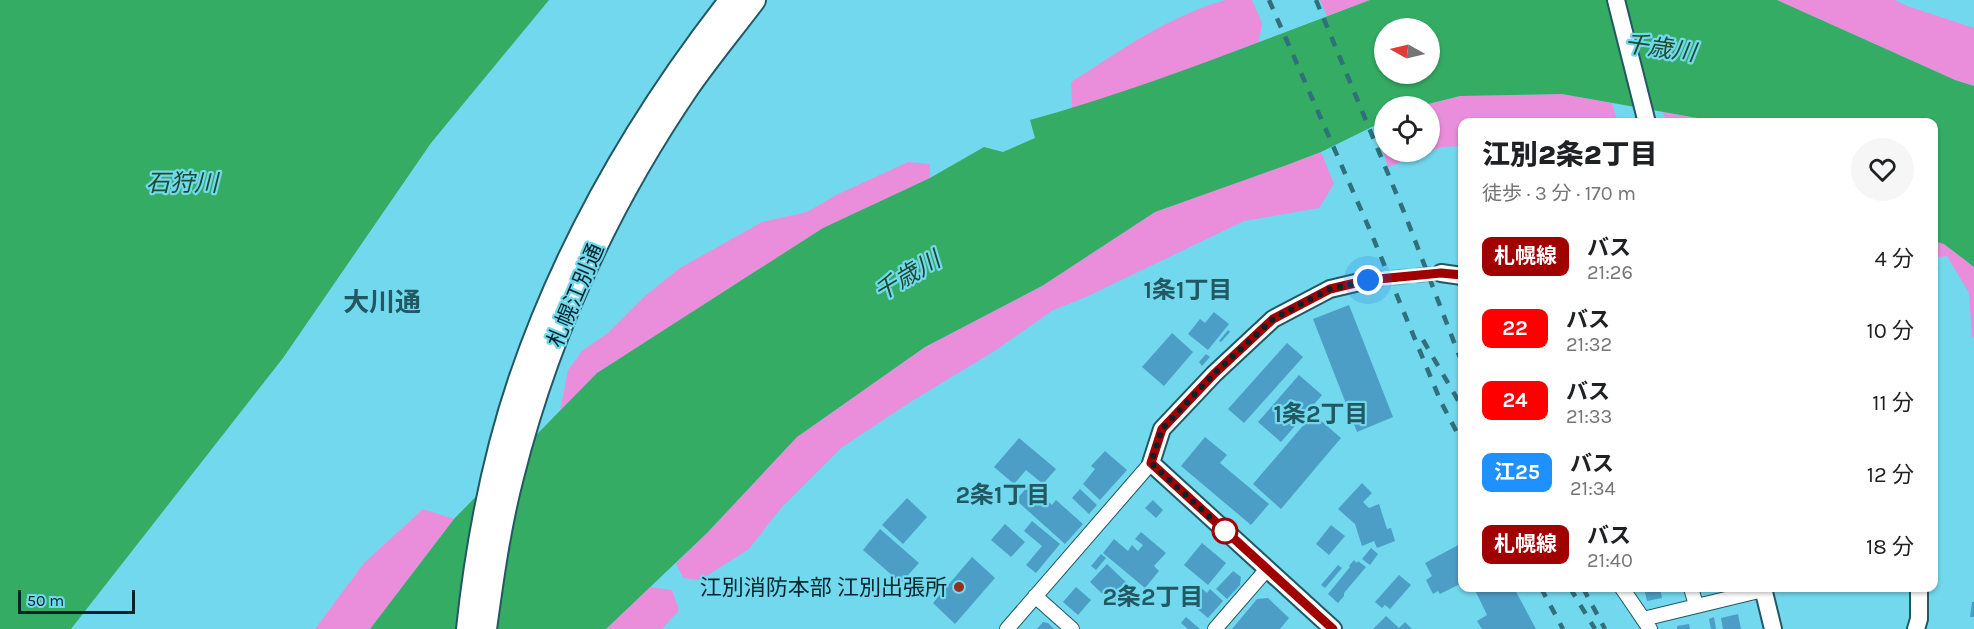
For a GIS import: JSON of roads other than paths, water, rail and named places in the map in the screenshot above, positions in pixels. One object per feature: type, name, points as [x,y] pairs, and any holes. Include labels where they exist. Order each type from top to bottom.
[{"type":"highway","name":"札幌江別通","points":[[485,629],[496,554],[511,479],[540,379],[558,330],[606,222],[658,116],[675,74],[731,0]]},
{"type":"highway","name":"札幌江別通","points":[[468,629],[476,564],[499,455],[519,382],[564,269],[616,168],[708,59],[754,0]]},
{"type":"street","points":[[1616,0],[1646,118]]},
{"type":"street","points":[[1441,273],[1458,275]]},
{"type":"street","points":[[1007,629],[1151,463],[1162,429],[1214,374],[1273,319],[1330,289],[1368,280]]},
{"type":"street","points":[[1151,463],[1333,629]]},
{"type":"street","points":[[1215,629],[1267,569]]},
{"type":"street","points":[[1625,592],[1646,624],[1696,605],[1750,592]]},
{"type":"street","points":[[1692,592],[1696,605]]},
{"type":"street","points":[[1764,592],[1773,629]]},
{"type":"street","points":[[1916,629],[1919,619],[1919,592]]},
{"type":"street","points":[[1035,596],[1072,629]]},
{"type":"water","name":"石狩川","points":[[0,0],[549,0],[431,143],[283,358],[71,629],[0,629]]},
{"type":"water","name":"千歳川","points":[[1370,0],[1777,0],[1955,80],[1974,86],[1974,267],[1944,244],[1938,242],[1938,118],[1697,118],[1562,94],[1460,96],[1440,101],[1440,96],[1374,96],[1374,126],[1321,152],[1155,212],[1042,286],[925,347],[797,437],[707,533],[606,629],[370,629],[454,519],[597,373],[823,228],[930,178],[984,147],[1003,152],[1035,138],[1030,120],[1159,79]]},
{"type":"tunnel","points":[[1368,280],[1441,273]]},
{"type":"railway","points":[[1269,0],[1369,228],[1441,402],[1458,434]]},
{"type":"railway","points":[[1316,0],[1406,217],[1458,353]]},
{"type":"railway","points":[[1423,340],[1458,400]]},
{"type":"railway","points":[[1543,592],[1563,629]]},
{"type":"railway","points":[[1572,592],[1595,629]]},
{"type":"railway","points":[[1585,592],[1605,629]]},
{"type":"place","name":"江別消防本部 江別出張所","points":[[959,587]]},
{"type":"district","name":"1条1丁目","points":[[1188,290]]},
{"type":"district","name":"大川通","points":[[382,302]]},
{"type":"district","name":"1条2丁目","points":[[1321,414]]},
{"type":"district","name":"2条1丁目","points":[[1003,495]]},
{"type":"district","name":"2条2丁目","points":[[1153,597]]}]
